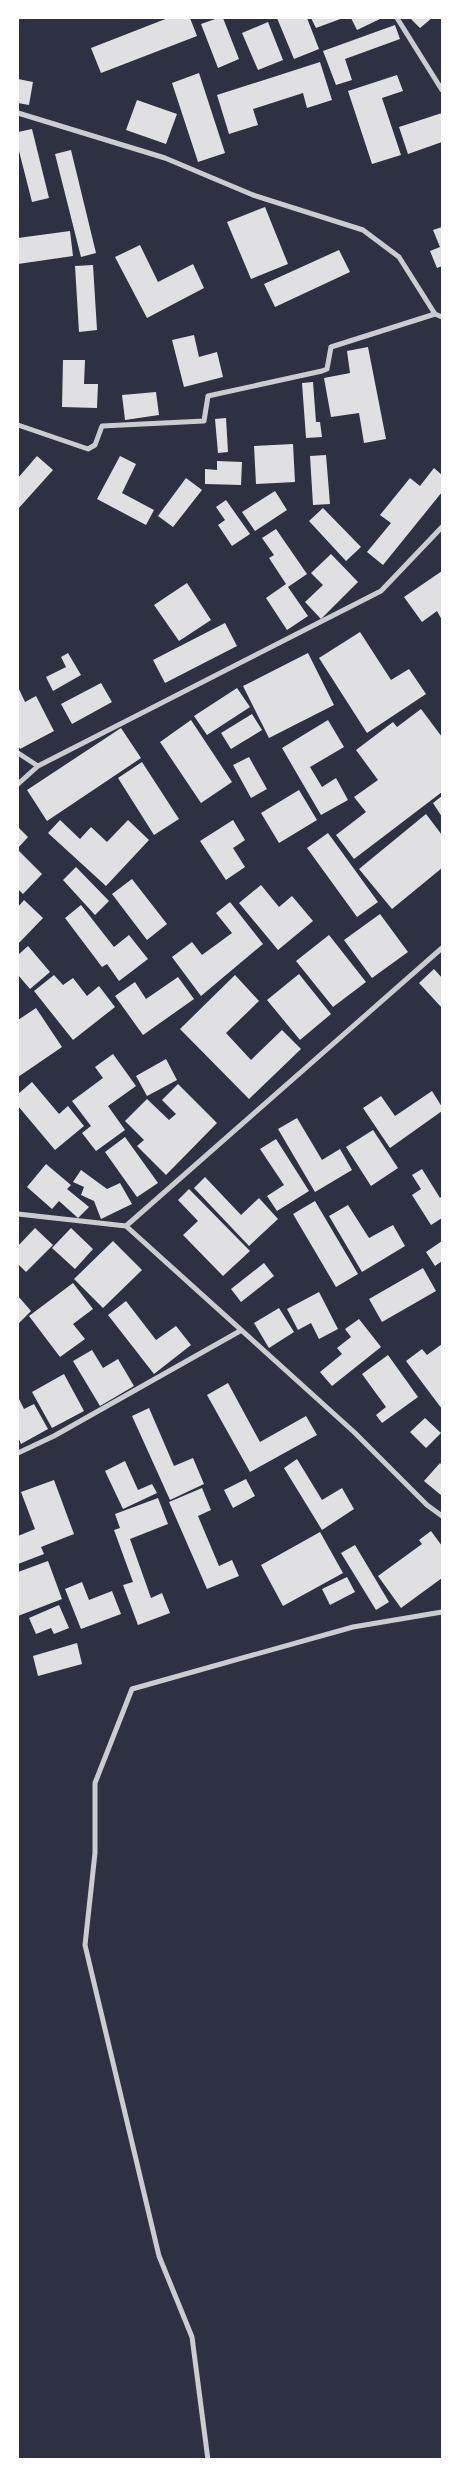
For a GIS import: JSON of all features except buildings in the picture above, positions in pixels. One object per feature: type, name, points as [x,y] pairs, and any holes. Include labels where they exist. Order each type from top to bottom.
[{"type":"street","points":[[397,18],[442,90]]},
{"type":"street","points":[[18,113],[165,158],[253,195],[363,230],[399,257],[435,314],[442,317]]},
{"type":"street","points":[[18,425],[88,449],[95,445],[102,426],[204,421],[208,396],[322,371],[327,369],[329,364],[331,348],[435,314]]},
{"type":"street","points":[[18,784],[38,766],[380,591],[442,529]]},
{"type":"street","points":[[18,753],[38,766]]},
{"type":"street","points":[[126,1226],[442,948]]},
{"type":"street","points":[[18,1214],[126,1226],[354,1432],[427,1505],[442,1516]]},
{"type":"street","points":[[18,1453],[54,1436],[240,1331]]},
{"type":"street","points":[[208,2460],[192,2337],[159,2256],[85,1945],[95,1853],[95,1784],[132,1690],[353,1627],[442,1612]]}]
